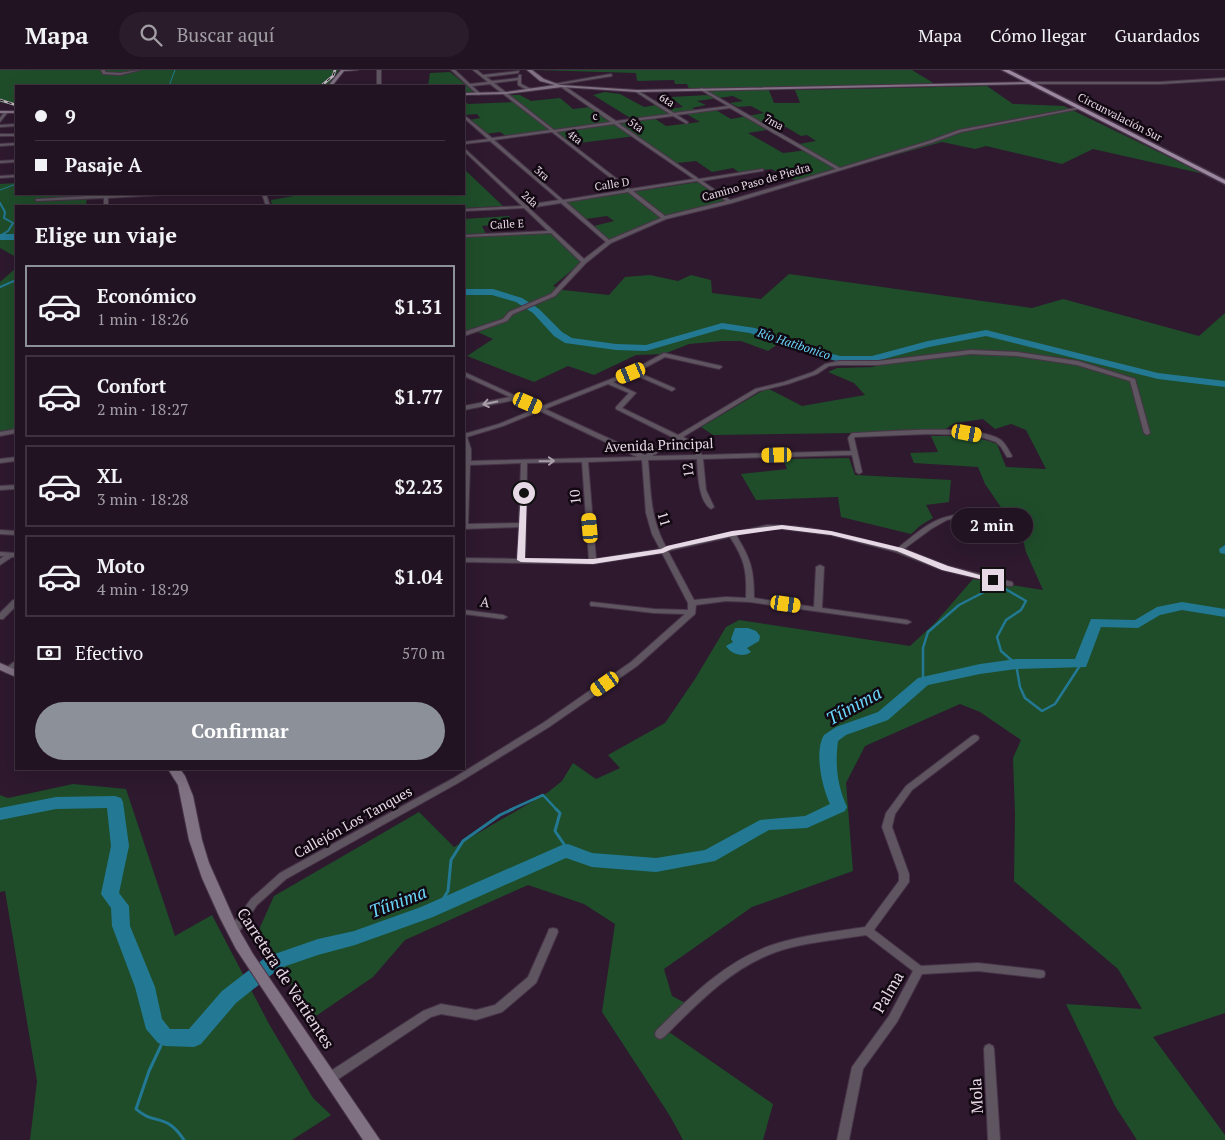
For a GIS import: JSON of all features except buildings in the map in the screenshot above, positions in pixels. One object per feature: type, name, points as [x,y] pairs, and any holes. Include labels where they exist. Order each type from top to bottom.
[{"type":"main road","name":"Circunvalación Sur","points":[[1005,70],[1034,83],[1225,182]]},
{"type":"street","points":[[103,70],[104,73],[114,74],[138,70]]},
{"type":"street","points":[[331,85],[343,70],[356,70]]},
{"type":"street","points":[[379,70],[379,85]]},
{"type":"street","points":[[453,70],[478,94]]},
{"type":"street","name":"4ta","points":[[475,70],[551,131],[631,190],[664,218]]},
{"type":"street","name":"5ta","points":[[529,70],[542,80],[562,86],[730,202]]},
{"type":"street","points":[[482,76],[517,71],[520,84],[530,90]]},
{"type":"street","points":[[555,84],[611,75]]},
{"type":"street","points":[[469,85],[520,79]]},
{"type":"street","points":[[465,94],[506,93],[562,86],[637,91],[1034,83],[1160,83],[1225,79]]},
{"type":"street","points":[[1208,80],[1225,85]]},
{"type":"street","name":"7ma","points":[[701,89],[729,107],[839,169]]},
{"type":"street","name":"6ta","points":[[637,91],[687,123]]},
{"type":"street","name":"c","points":[[465,143],[729,107]]},
{"type":"street","name":"Camino Paso de Piedra","points":[[465,334],[500,322],[519,310],[553,295],[584,262],[609,242],[664,218],[730,202],[960,132],[1081,108]]},
{"type":"street","points":[[0,121],[3,112]]},
{"type":"street","name":"3ra","points":[[465,117],[609,242]]},
{"type":"street","points":[[0,126],[15,125]]},
{"type":"street","points":[[0,135],[15,135]]},
{"type":"street","points":[[0,145],[15,144]]},
{"type":"street","name":"2da","points":[[465,151],[584,262]]},
{"type":"street","points":[[0,162],[15,161]]},
{"type":"street","name":"Calle D","points":[[465,210],[525,206],[762,170]]},
{"type":"street","points":[[0,177],[15,176]]},
{"type":"street","points":[[37,200],[106,195]]},
{"type":"street","name":"Calle E","points":[[465,236],[552,232]]},
{"type":"street","points":[[465,374],[644,458],[757,390],[815,373],[827,366],[839,363],[878,364],[971,352],[1017,354],[1078,364],[1134,380],[1147,433]]},
{"type":"street","points":[[465,437],[501,425],[633,372],[664,355],[719,367]]},
{"type":"street","points":[[633,372],[672,390]]},
{"type":"street","name":"12","points":[[608,382],[633,394],[618,408],[692,444],[700,457],[703,490],[711,507]]},
{"type":"street","points":[[465,408],[516,398]]},
{"type":"street","points":[[0,434],[15,431]]},
{"type":"street","points":[[859,472],[851,438],[853,435],[967,433],[987,436],[1001,442],[1010,456]]},
{"type":"street","points":[[465,440],[468,449],[465,463]]},
{"type":"street","name":"Avenida Principal","points":[[465,463],[854,453]]},
{"type":"street","name":"11","points":[[644,458],[649,513],[663,551],[692,608]]},
{"type":"street","points":[[0,461],[15,460]]},
{"type":"street","name":"10","points":[[585,460],[593,562]]},
{"type":"street","points":[[521,560],[524,461]]},
{"type":"street","points":[[0,488],[15,487]]},
{"type":"street","points":[[899,550],[926,527],[940,520],[956,515],[982,515]]},
{"type":"street","points":[[465,526],[523,525]]},
{"type":"street","points":[[465,560],[593,562],[663,551],[732,534],[782,527],[831,533],[899,550],[945,568],[1009,584]]},
{"type":"street","points":[[0,532],[15,532]]},
{"type":"street","points":[[732,534],[748,559],[751,575],[750,600]]},
{"type":"street","points":[[0,554],[13,555]]},
{"type":"street","points":[[0,563],[13,555]]},
{"type":"street","points":[[818,609],[820,567]]},
{"type":"street","points":[[594,604],[654,611],[692,608],[726,599],[750,600],[907,622]]},
{"type":"street","points":[[0,617],[15,603]]},
{"type":"street","name":"Callejón Los Tanques","points":[[233,932],[254,902],[283,876],[455,781],[546,725],[634,664],[692,608]]},
{"type":"street","name":"A","points":[[465,612],[503,617]]},
{"type":"street","points":[[660,1034],[709,986],[732,969],[756,956],[790,945],[868,931],[904,882],[904,874],[888,827],[891,813],[909,788],[975,738]]},
{"type":"street","name":"Carretera de Vertientes","points":[[175,770],[186,794],[201,856],[218,903],[233,932],[248,958],[372,1140]]},
{"type":"street","points":[[868,931],[919,970]]},
{"type":"street","points":[[330,1078],[427,1014],[441,1009],[476,1015],[498,1009],[532,980],[553,932]]},
{"type":"street","name":"Palma","points":[[843,1140],[858,1067],[893,1019],[919,970],[978,967],[1040,974]]},
{"type":"street","name":"Mola","points":[[989,1049],[994,1140]]},
{"type":"green space","points":[[0,70],[338,70],[329,85],[15,85],[15,106],[0,102]]},
{"type":"green space","points":[[534,70],[912,70],[935,84],[689,89],[687,84],[675,84],[674,80],[637,81],[636,73]]},
{"type":"green space","points":[[450,72],[476,93],[465,93],[465,85],[428,85],[430,73]]},
{"type":"green space","points":[[987,86],[1013,104],[1064,106],[1204,174],[1093,149],[1062,164],[986,146],[975,149],[942,142],[799,182],[771,169],[740,173],[733,168],[712,172],[696,161],[677,163],[636,136],[571,144],[553,130],[506,136],[500,132],[485,134],[469,120],[480,118],[477,114],[465,115],[465,102],[468,104],[517,102],[510,95],[520,95],[531,101],[560,98],[573,109],[590,107],[613,122],[632,119],[593,95],[605,92],[620,94],[644,107],[656,105],[663,110],[683,107],[671,97],[708,95],[700,89],[797,90]],"holes":[[[769,90],[795,90],[800,103],[774,103]],[[733,96],[743,101],[730,103],[738,107],[751,106],[764,113],[731,119],[714,109],[698,111],[692,108],[706,105],[697,101]],[[685,113],[700,122],[666,126],[654,118]],[[786,127],[801,136],[807,135],[816,141],[799,144],[808,150],[783,153],[748,133]]]},
{"type":"green space","points":[[465,170],[503,206],[465,208],[465,205],[272,205],[271,200],[299,195],[465,195]]},
{"type":"green space","points":[[698,182],[727,202],[666,219],[610,242],[594,226],[614,221],[607,216],[586,219],[566,202]]},
{"type":"green space","points":[[15,183],[15,195],[104,195],[87,196],[86,205],[15,205],[15,256],[0,248],[0,184]]},
{"type":"green space","points":[[509,216],[513,223],[482,226],[487,236],[548,231],[582,262],[553,286],[563,290],[609,295],[625,277],[650,275],[678,281],[691,275],[711,280],[712,293],[761,299],[789,274],[1032,308],[1063,299],[1199,336],[1225,313],[1225,1013],[1153,1037],[1225,1135],[1225,1140],[1137,1140],[1115,1106],[1066,1004],[1142,1009],[1118,969],[1014,881],[1015,814],[1013,758],[1021,740],[980,712],[960,704],[865,746],[846,783],[853,871],[752,907],[664,969],[672,996],[691,1006],[669,1032],[773,1104],[763,1140],[683,1140],[670,1116],[602,1012],[615,924],[584,904],[528,885],[405,940],[373,977],[313,1018],[257,934],[274,896],[419,812],[454,847],[547,793],[562,781],[573,763],[596,779],[620,768],[608,755],[665,723],[695,679],[726,627],[739,620],[910,646],[935,623],[973,579],[1043,590],[1026,552],[1018,518],[1005,513],[985,484],[978,467],[914,463],[910,453],[938,452],[931,436],[957,436],[997,444],[1006,467],[1046,469],[1026,430],[1011,424],[995,429],[983,419],[955,423],[944,430],[929,432],[713,435],[701,427],[767,388],[802,406],[865,395],[854,383],[828,372],[837,368],[876,367],[837,359],[782,341],[768,351],[741,341],[689,344],[664,354],[636,355],[594,375],[568,366],[534,382],[467,356],[493,339],[471,329],[465,332],[465,219]]},
{"type":"green space","points":[[15,269],[15,429],[0,433],[0,282]]},
{"type":"green space","points":[[849,458],[855,475],[951,480],[949,502],[926,505],[933,518],[911,534],[841,517],[838,497],[756,500],[741,474],[787,469],[783,459]]},
{"type":"green space","points":[[73,784],[126,789],[175,936],[212,915],[269,1024],[313,1098],[331,1115],[292,1140],[30,1140],[37,1081],[5,891],[0,892],[0,795],[8,798]]},
{"type":"water","points":[[735,628],[748,628],[756,631],[760,636],[759,641],[747,648],[751,652],[748,654],[737,654],[726,646],[733,642],[731,639]]},
{"type":"waterway","points":[[169,85],[175,70]]},
{"type":"waterway","points":[[0,190],[15,184]]},
{"type":"waterway","points":[[0,203],[5,212],[4,218],[13,223],[8,231],[0,236]]},
{"type":"waterway","name":"Río Hatibonico","points":[[0,237],[15,237]]},
{"type":"waterway","points":[[0,287],[15,280]]},
{"type":"waterway","name":"Río Hatibonico","points":[[465,292],[493,292],[519,300],[536,311],[558,334],[569,341],[616,347],[646,348],[722,326],[752,330],[793,346],[840,359],[872,359],[928,344],[986,333],[1158,376],[1225,384]]},
{"type":"waterway","name":"Tíinima","points":[[923,681],[923,648],[928,632],[959,605],[988,590],[1002,587],[1026,601],[1021,610],[1006,620],[997,637],[1001,651],[1016,664],[1020,687],[1025,698],[1042,711],[1055,704],[1081,664]]},
{"type":"waterway","name":"Tíinima","points":[[0,814],[56,803],[115,802],[120,846],[110,894],[120,906],[121,926],[145,987],[153,1023],[165,1037],[194,1038],[229,997],[273,962],[318,947],[355,938],[427,912],[568,850],[570,853],[592,860],[656,865],[709,856],[766,824],[807,822],[839,807],[830,782],[828,757],[830,739],[841,731],[883,716],[923,681],[980,669],[1016,664],[1081,664],[1096,622],[1138,624],[1155,612],[1182,606],[1225,613]]},
{"type":"waterway","points":[[510,810],[543,795],[557,810]]},
{"type":"waterway","points":[[440,904],[448,891],[451,860],[463,841],[500,815],[513,809]]},
{"type":"waterway","points":[[557,810],[560,813],[555,831],[568,850]]},
{"type":"waterway","points":[[165,1037],[149,1071],[136,1109],[149,1117],[166,1122],[178,1131],[184,1140]]},
{"type":"railway","points":[[322,85],[333,76],[335,70]]},
{"type":"railway","points":[[0,100],[15,105]]},
{"type":"route","points":[[524,493],[521,560],[593,562],[663,551],[732,534],[782,527],[831,533],[899,550],[945,568],[993,580]]}]
